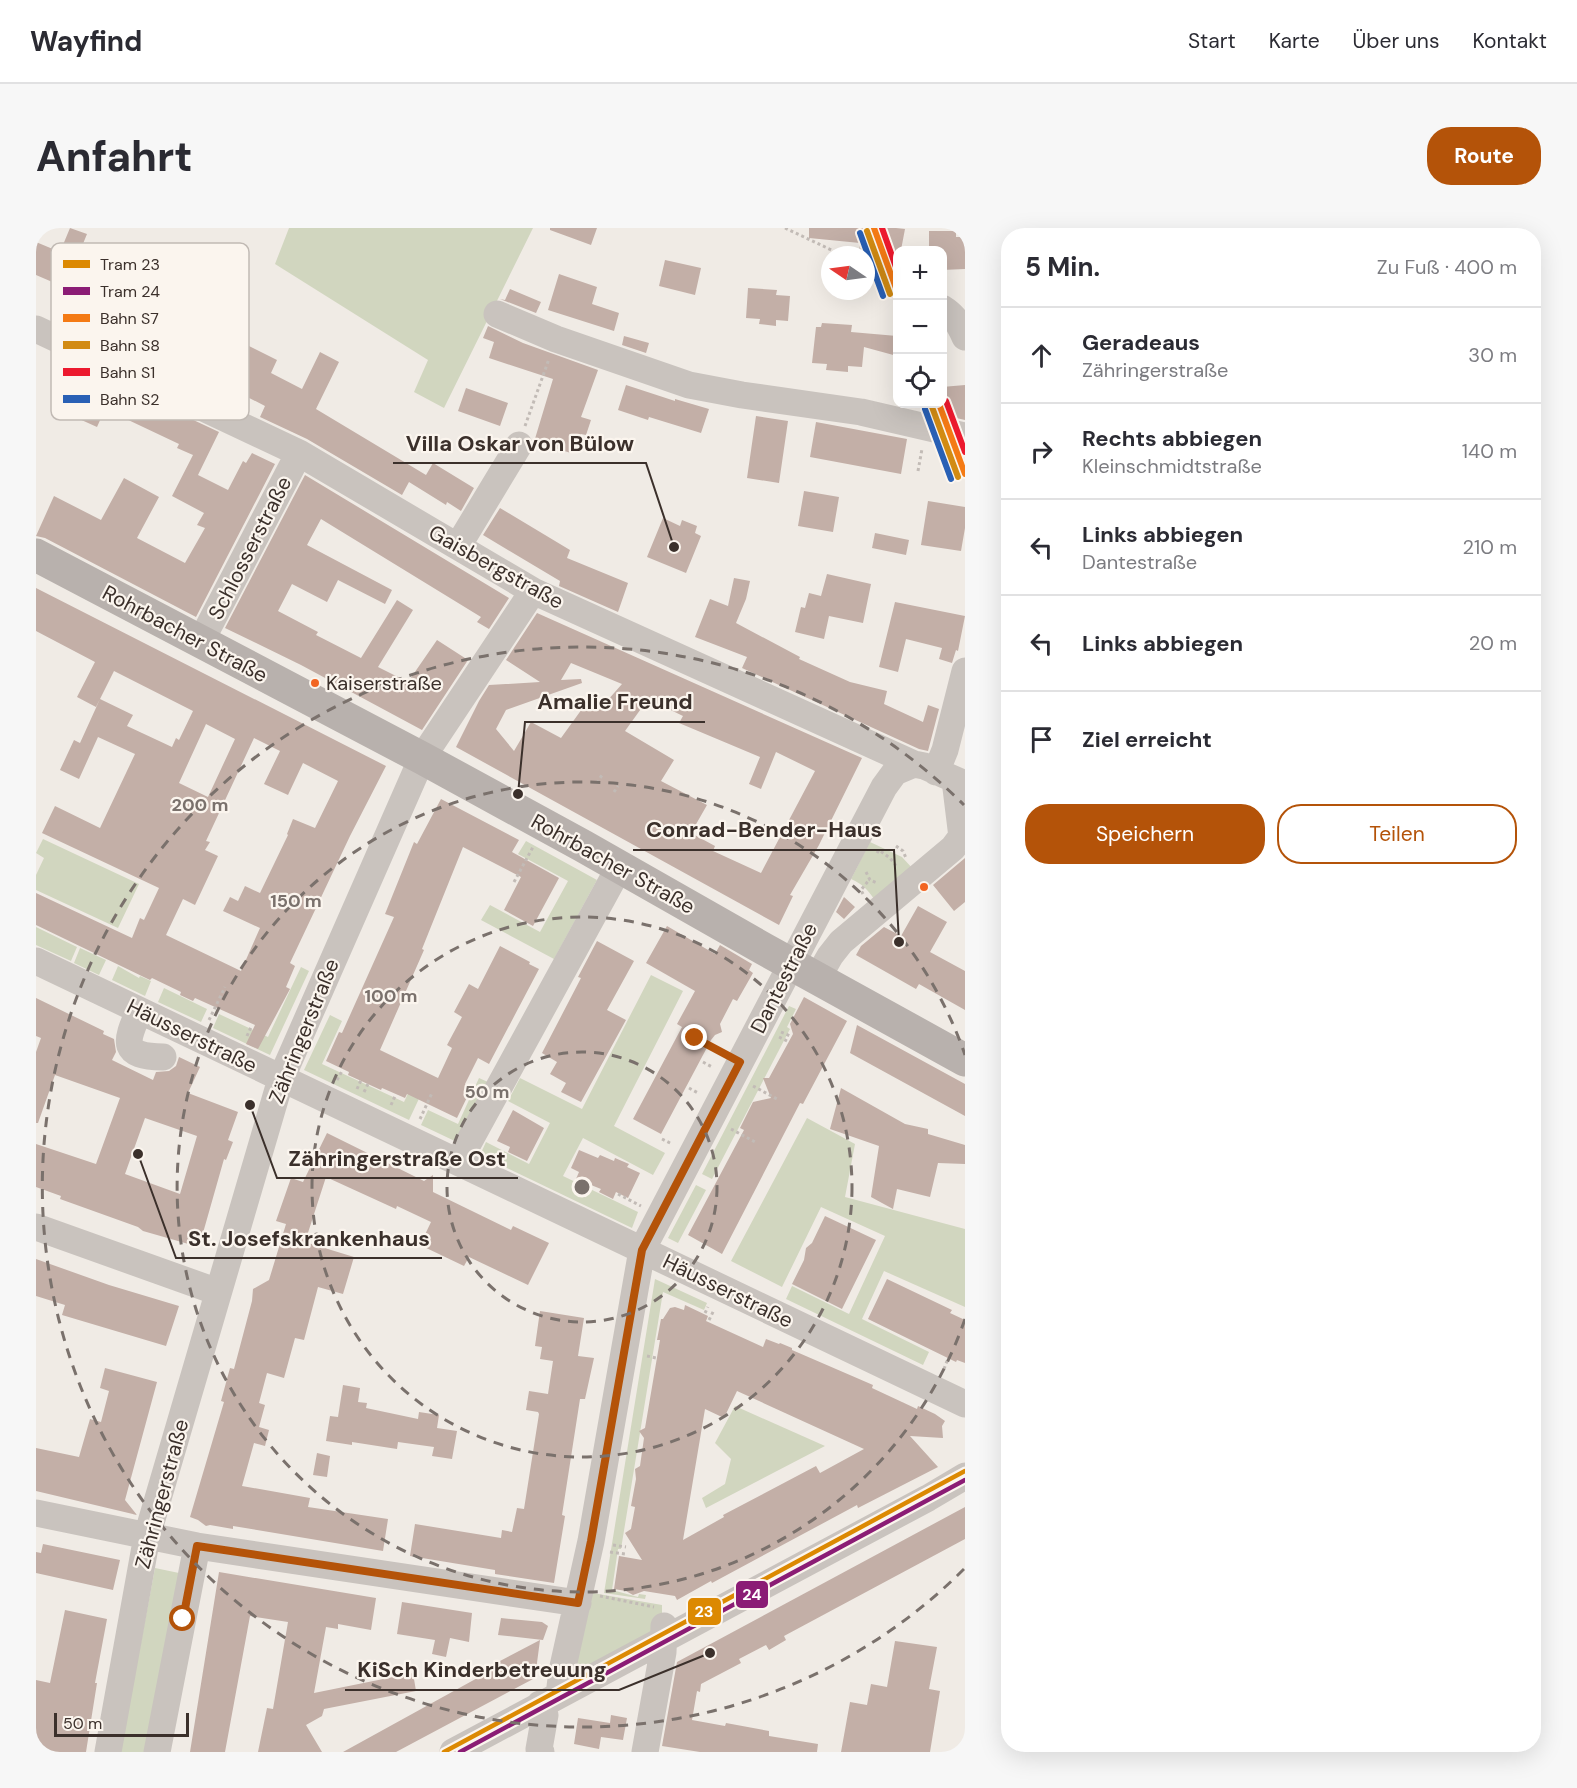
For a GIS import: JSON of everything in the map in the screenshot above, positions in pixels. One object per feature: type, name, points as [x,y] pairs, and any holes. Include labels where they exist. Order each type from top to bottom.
[{"type":"main road","name":"Rohrbacher Straße","points":[[36,555],[422,758],[620,866],[965,1060]]},
{"type":"street","points":[[947,311],[958,321],[965,338]]},
{"type":"street","points":[[497,314],[556,339],[667,379],[742,395],[861,412],[965,436]]},
{"type":"street","name":"Gaisbergstraße","points":[[36,329],[51,336]]},
{"type":"street","name":"Gaisbergstraße","points":[[229,420],[299,453],[533,591],[942,775]]},
{"type":"street","points":[[458,546],[519,445]]},
{"type":"street","name":"Schlosserstraße","points":[[200,643],[299,453]]},
{"type":"street","name":"Zähringerstraße","points":[[108,1752],[147,1536],[281,1079],[422,758],[533,591]]},
{"type":"street","points":[[804,971],[953,848],[964,834],[942,775],[945,750],[965,671]]},
{"type":"street","name":"Dantestraße","points":[[541,1752],[539,1749],[545,1714],[549,1700],[559,1684],[591,1541],[642,1250],[736,1069],[804,971],[884,787],[895,772],[942,775]]},
{"type":"street","points":[[458,1162],[620,866]]},
{"type":"street","name":"Häusserstraße","points":[[36,961],[965,1404]]},
{"type":"street","points":[[139,1011],[129,1034],[130,1046],[135,1053],[145,1057],[163,1057]]},
{"type":"street","points":[[36,1227],[218,1292]]},
{"type":"street","points":[[453,1752],[549,1700],[664,1628],[959,1483]]},
{"type":"street","points":[[36,1513],[197,1546],[579,1598]]},
{"type":"street","points":[[157,1752],[197,1546]]},
{"type":"street","points":[[645,1752],[664,1628]]},
{"type":"path","points":[[785,228],[823,246]]},
{"type":"path","points":[[875,270],[893,279]]},
{"type":"path","points":[[519,445],[556,339]]},
{"type":"path","points":[[597,783],[602,775]]},
{"type":"path","points":[[615,792],[618,786]]},
{"type":"path","points":[[514,882],[545,825]]},
{"type":"path","points":[[892,874],[901,866],[906,854],[896,846]]},
{"type":"path","points":[[873,859],[879,850],[901,866]]},
{"type":"path","points":[[867,868],[866,874],[870,880],[876,883],[882,882]]},
{"type":"path","points":[[200,1040],[225,987]]},
{"type":"path","points":[[695,1038],[777,1099]]},
{"type":"path","points":[[410,1139],[432,1093]]},
{"type":"path","points":[[711,1119],[757,1143]]},
{"type":"path","points":[[579,1598],[653,1605],[664,1628]]},
{"type":"green space","points":[[289,228],[533,228],[444,408],[414,392],[428,360],[275,264]]},
{"type":"green space","points":[[43,839],[139,884],[118,928],[36,890],[36,875],[44,858],[36,853]]},
{"type":"green space","points":[[526,841],[597,880],[554,959],[481,920],[490,905],[540,932],[568,881],[518,854]]},
{"type":"green space","points":[[870,842],[902,857],[913,869],[876,902],[865,888],[851,879]]},
{"type":"green space","points":[[36,927],[77,947],[71,961],[36,945]]},
{"type":"green space","points":[[80,948],[106,960],[99,975],[74,963]]},
{"type":"green space","points":[[118,966],[139,978],[140,976],[151,981],[145,996],[112,980]]},
{"type":"green space","points":[[301,967],[309,971],[270,1055],[213,1028],[219,1014],[268,1037]]},
{"type":"green space","points":[[651,975],[683,991],[614,1126],[665,1153],[653,1175],[583,1138],[563,1176],[638,1212],[632,1228],[480,1155],[486,1142],[529,1164],[550,1123],[508,1101],[520,1078],[582,1109]]},
{"type":"green space","points":[[164,988],[207,1009],[201,1022],[158,1002]]},
{"type":"green space","points":[[789,1006],[796,1009],[787,1027],[790,1029],[712,1179],[702,1174]]},
{"type":"green space","points":[[330,1015],[342,1021],[322,1064],[404,1102],[413,1083],[424,1088],[409,1120],[304,1070]]},
{"type":"green space","points":[[479,1078],[490,1083],[459,1143],[421,1125],[428,1110],[458,1124]]},
{"type":"green space","points":[[807,1118],[855,1144],[845,1197],[965,1229],[965,1307],[884,1271],[862,1319],[929,1352],[923,1365],[786,1299],[792,1286],[849,1314],[885,1236],[821,1207],[782,1287],[731,1261]]},
{"type":"green space","points":[[696,1185],[706,1190],[678,1243],[668,1238]]},
{"type":"green space","points":[[655,1279],[707,1303],[704,1310],[663,1292],[621,1549],[618,1549],[612,1590],[638,1597],[639,1594],[646,1595],[645,1599],[604,1593]]},
{"type":"green space","points":[[735,1406],[825,1446],[706,1508],[702,1498],[725,1484],[731,1459],[715,1443]]},
{"type":"green space","points":[[155,1568],[179,1573],[145,1752],[120,1752]]},
{"type":"green space","points":[[587,1592],[662,1605],[662,1631],[563,1684]]},
{"type":"building","points":[[70,228],[87,234],[83,243],[64,243]]},
{"type":"building","points":[[550,228],[597,228],[591,245],[550,230]]},
{"type":"building","points":[[809,228],[905,229],[902,246],[893,246],[893,257],[875,255],[875,246],[860,246],[860,243],[809,238]]},
{"type":"building","points":[[929,231],[956,231],[956,237],[965,237],[965,269],[947,270],[947,246],[929,246]]},
{"type":"building","points":[[36,242],[51,248],[51,281],[36,275]]},
{"type":"building","points":[[665,260],[701,268],[695,295],[659,286]]},
{"type":"building","points":[[559,274],[597,287],[592,304],[619,313],[614,331],[548,310]]},
{"type":"building","points":[[748,288],[777,290],[776,295],[790,296],[788,321],[776,320],[776,326],[759,324],[760,319],[746,318]]},
{"type":"building","points":[[510,289],[541,302],[536,313],[500,299],[505,300]]},
{"type":"building","points":[[822,323],[852,325],[851,332],[893,336],[893,355],[864,347],[862,367],[848,366],[848,372],[826,370],[827,364],[812,363],[816,327],[821,327]]},
{"type":"building","points":[[488,326],[523,343],[598,370],[581,417],[591,420],[586,435],[581,434],[575,452],[571,453],[534,442],[553,379],[489,358],[494,342],[483,338]]},
{"type":"building","points":[[624,336],[649,343],[646,353],[622,345]]},
{"type":"building","points":[[249,346],[277,360],[271,373],[302,389],[320,352],[339,362],[316,409],[426,475],[433,463],[474,488],[461,511],[447,502],[446,505],[409,482],[402,495],[307,439],[260,417],[265,406],[249,398]]},
{"type":"building","points":[[626,385],[709,409],[701,433],[618,410]]},
{"type":"building","points":[[965,385],[965,420],[934,413],[933,408],[947,408],[947,387]]},
{"type":"building","points":[[466,388],[508,403],[500,426],[458,411]]},
{"type":"building","points":[[756,416],[788,421],[779,483],[747,478]]},
{"type":"building","points":[[81,420],[100,420],[97,427]]},
{"type":"building","points":[[128,420],[193,420],[219,432],[198,475],[228,490],[243,461],[246,463],[252,453],[275,464],[196,617],[45,538],[36,536],[54,496],[101,520],[124,478],[159,497],[137,538],[185,563],[205,528],[197,525],[204,513],[172,496],[193,455],[177,448],[179,444]]},
{"type":"building","points":[[816,422],[907,439],[901,474],[810,457]]},
{"type":"building","points":[[305,475],[509,598],[489,629],[477,622],[481,617],[321,519],[307,545],[392,590],[385,604],[338,580],[327,602],[292,584],[278,611],[318,632],[316,635],[361,658],[397,600],[413,610],[378,667],[408,682],[437,640],[468,660],[422,730],[301,665],[225,628]]},
{"type":"building","points":[[804,491],[839,497],[833,532],[798,526]]},
{"type":"building","points":[[928,501],[965,507],[965,528],[961,551],[921,545]]},
{"type":"building","points":[[500,508],[570,550],[567,558],[628,583],[618,612],[559,586],[560,581],[483,535]]},
{"type":"building","points":[[663,518],[680,526],[682,520],[697,526],[695,533],[701,536],[686,573],[647,557]]},
{"type":"building","points":[[875,533],[909,540],[906,555],[872,548]]},
{"type":"building","points":[[827,574],[871,584],[863,623],[829,616],[824,639],[795,632],[801,607],[805,608],[809,593],[821,596]]},
{"type":"building","points":[[734,578],[750,581],[746,599],[736,623],[800,657],[799,659],[850,682],[887,691],[884,704],[923,722],[928,705],[939,709],[928,751],[919,749],[742,668],[747,657],[695,637],[710,599],[728,606]]},
{"type":"building","points":[[36,588],[386,766],[290,963],[295,966],[286,987],[290,989],[258,1049],[246,1044],[255,1025],[195,998],[193,1001],[180,995],[181,992],[152,978],[150,980],[36,925],[36,893],[132,938],[140,918],[144,920],[159,888],[42,833],[55,806],[100,828],[135,754],[98,737],[79,779],[60,770],[74,740],[80,743],[100,699],[96,707],[77,697],[95,662],[36,631]],"holes":[[[114,671],[193,711],[179,740],[176,738],[172,747],[127,726],[133,715],[100,699]],[[206,724],[235,739],[208,797],[179,783]],[[254,738],[280,751],[264,784],[288,795],[303,763],[338,781],[315,828],[293,819],[288,835],[260,893],[245,886],[238,901],[230,897],[223,911],[260,928],[241,971],[166,935],[183,899],[195,905],[218,856],[205,850],[210,842],[206,841]]]},
{"type":"building","points":[[895,602],[965,616],[958,651],[956,650],[952,663],[939,659],[942,648],[906,639],[898,672],[879,667]]},
{"type":"building","points":[[537,613],[862,758],[819,845],[790,895],[793,896],[779,925],[456,747],[489,685],[540,682],[506,660]],"holes":[[[571,663],[622,684],[599,710],[587,702],[561,738],[531,722],[514,751],[496,729],[506,710],[582,683],[581,679],[561,680]],[[648,699],[683,716],[679,723],[760,757],[749,784],[761,789],[776,752],[815,771],[761,873],[713,851],[715,846],[691,833],[707,805],[661,781],[674,760],[625,731]]]},
{"type":"building","points":[[441,799],[519,840],[512,852],[559,878],[533,926],[504,910],[521,877],[463,847],[422,949],[424,950],[380,1050],[438,1078],[452,1048],[447,1045],[462,1017],[454,1012],[469,984],[478,989],[500,946],[539,969],[489,1064],[478,1058],[465,1084],[472,1087],[457,1118],[407,1094],[405,1098],[382,1088],[381,1090],[348,1075],[349,1072],[326,1061],[339,1032],[342,1033],[394,917],[385,914],[414,842],[417,844]]},
{"type":"building","points":[[965,858],[965,902],[954,911],[933,885]]},
{"type":"building","points":[[844,897],[855,907],[844,919],[836,912]]},
{"type":"building","points":[[918,906],[947,922],[930,952],[965,971],[965,1010],[919,984],[916,989],[856,955],[861,946],[884,927],[901,936]]},
{"type":"building","points":[[667,926],[715,954],[720,945],[752,964],[749,970],[753,973],[737,1001],[733,999],[720,1024],[722,1032],[711,1040],[661,1134],[633,1119],[682,1027],[677,1024],[695,991],[646,963]]},
{"type":"building","points":[[597,941],[634,961],[607,1010],[626,1020],[581,1102],[561,1092],[566,1083],[550,1074],[557,1062],[542,1053],[581,978],[578,977]]},
{"type":"building","points":[[804,997],[847,1021],[803,1104],[800,1103],[722,1254],[688,1235],[744,1130],[740,1128],[753,1102],[771,1098],[763,1078],[769,1078],[793,1034],[790,1024]]},
{"type":"building","points":[[36,998],[104,1031],[103,1034],[114,1039],[116,1052],[112,1060],[153,1080],[156,1072],[169,1071],[176,1066],[179,1057],[200,1067],[188,1093],[238,1112],[228,1140],[233,1142],[226,1160],[224,1159],[199,1247],[143,1231],[138,1227],[60,1199],[61,1196],[36,1187],[36,1144],[96,1164],[120,1098],[55,1075],[38,1123],[36,1123],[36,1052],[41,1038],[36,1036]],"holes":[[[145,1118],[197,1136],[180,1194],[125,1174]]]},
{"type":"building","points":[[857,1025],[965,1084],[965,1116],[850,1053]]},
{"type":"building","points":[[841,1088],[905,1124],[928,1129],[928,1134],[965,1145],[965,1164],[938,1163],[930,1197],[897,1189],[893,1209],[871,1197],[879,1146],[830,1129]]},
{"type":"building","points":[[513,1110],[544,1128],[527,1161],[508,1152],[510,1147],[497,1141]]},
{"type":"building","points":[[327,1133],[424,1181],[433,1175],[433,1192],[511,1230],[513,1226],[549,1243],[528,1285],[469,1257],[464,1266],[420,1245],[431,1222],[397,1206],[396,1209],[326,1177],[305,1242],[354,1257],[343,1294],[318,1287],[304,1340],[295,1338],[284,1378],[267,1373],[259,1403],[265,1405],[259,1427],[269,1430],[265,1446],[254,1443],[242,1486],[310,1498],[308,1507],[388,1519],[383,1551],[233,1526],[233,1529],[206,1526],[190,1517],[224,1402],[221,1401],[230,1368],[234,1369],[253,1289],[269,1280],[286,1224],[276,1221],[291,1178],[303,1182]]},
{"type":"building","points":[[579,1150],[598,1158],[600,1155],[614,1161],[615,1158],[629,1164],[627,1167],[640,1173],[628,1198],[616,1192],[613,1199],[599,1192],[601,1189],[576,1179],[579,1172],[571,1168]]},
{"type":"building","points":[[825,1216],[876,1240],[842,1309],[792,1284],[804,1260],[806,1248],[812,1243]]},
{"type":"building","points":[[36,1259],[109,1285],[179,1306],[166,1346],[62,1315],[65,1305],[36,1296]]},
{"type":"building","points":[[887,1279],[952,1310],[950,1313],[965,1320],[965,1363],[957,1360],[956,1362],[868,1319]]},
{"type":"building","points":[[685,1305],[708,1316],[706,1321],[763,1347],[766,1339],[780,1343],[873,1385],[872,1388],[917,1409],[918,1406],[935,1414],[945,1421],[942,1426],[943,1438],[910,1436],[938,1467],[858,1508],[857,1505],[677,1600],[675,1596],[644,1591],[633,1595],[614,1589],[619,1556],[642,1560],[625,1533],[631,1529],[635,1507],[631,1506],[636,1479],[635,1469],[640,1466],[644,1438],[639,1431],[645,1428],[660,1340],[657,1340],[661,1319],[670,1308],[684,1310]],"holes":[[[737,1391],[864,1449],[820,1473],[816,1466],[723,1515],[724,1517],[683,1540],[705,1409],[724,1418]]]},
{"type":"building","points":[[540,1311],[584,1318],[578,1356],[594,1358],[585,1399],[580,1399],[554,1583],[495,1574],[495,1570],[410,1556],[415,1524],[501,1538],[502,1530],[512,1532],[517,1508],[524,1509],[539,1414],[526,1410],[529,1391],[548,1394],[553,1361],[540,1359],[542,1347],[535,1346]]},
{"type":"building","points":[[105,1368],[157,1382],[125,1500],[137,1515],[36,1491],[36,1448],[79,1457],[90,1419],[101,1422],[109,1391],[100,1388]]},
{"type":"building","points":[[343,1385],[360,1388],[358,1402],[367,1403],[366,1408],[418,1419],[419,1412],[439,1415],[437,1428],[457,1431],[452,1459],[432,1456],[434,1447],[398,1442],[397,1449],[352,1442],[352,1445],[326,1441],[330,1416],[338,1417]]},
{"type":"building","points":[[317,1453],[330,1456],[327,1477],[313,1475]]},
{"type":"building","points":[[965,1507],[965,1539],[784,1636],[786,1640],[769,1650],[766,1645],[739,1659],[741,1663],[701,1684],[700,1692],[697,1691],[692,1720],[725,1726],[726,1723],[769,1731],[769,1736],[818,1744],[817,1752],[700,1752],[662,1746],[677,1662]]},
{"type":"building","points":[[43,1544],[120,1560],[113,1590],[36,1573],[36,1552],[41,1553]]},
{"type":"building","points":[[219,1572],[376,1598],[371,1630],[338,1624],[338,1629],[326,1627],[314,1693],[413,1673],[416,1691],[324,1709],[322,1716],[306,1725],[322,1752],[258,1752],[267,1708],[273,1709],[288,1622],[250,1616],[225,1752],[190,1752]]},
{"type":"building","points":[[402,1602],[472,1613],[469,1642],[450,1638],[446,1657],[432,1654],[435,1640],[397,1634]]},
{"type":"building","points":[[65,1610],[107,1619],[95,1683],[97,1683],[86,1752],[36,1752],[36,1680],[50,1683]]},
{"type":"building","points":[[501,1618],[542,1622],[548,1626],[543,1640],[498,1635]]},
{"type":"building","points":[[540,1640],[535,1678],[396,1752],[343,1752],[481,1676],[479,1672]]},
{"type":"building","points":[[895,1641],[937,1647],[929,1689],[940,1691],[930,1752],[841,1752],[850,1702],[867,1705],[871,1684],[887,1687]]},
{"type":"building","points":[[611,1715],[627,1718],[623,1740],[601,1737],[599,1749],[574,1744],[578,1718],[610,1723]]},
{"type":"tram line","name":"23","points":[[444,1752],[965,1471]]},
{"type":"tram line","name":"24","points":[[460,1752],[965,1480]]},
{"type":"rail line","name":"S7","points":[[874,228],[893,280]]},
{"type":"rail line","name":"S1","points":[[882,228],[893,259]]},
{"type":"rail line","name":"S8","points":[[867,231],[890,294]]},
{"type":"rail line","name":"S2","points":[[860,233],[883,296]]},
{"type":"rail line","name":"S1","points":[[947,404],[965,452]]},
{"type":"rail line","name":"S8","points":[[932,408],[958,477]]},
{"type":"rail line","name":"S7","points":[[940,408],[965,474]]},
{"type":"rail line","name":"S2","points":[[925,409],[951,479]]},
{"type":"place","name":"Villa Oskar von Bülow","points":[[674,547]]},
{"type":"place","name":"Kaiserstraße","points":[[315,683]]},
{"type":"place","name":"Amalie Freund","points":[[518,794]]},
{"type":"place","name":"Conrad-Bender-Haus","points":[[899,942]]},
{"type":"place","name":"Zähringerstraße Ost","points":[[250,1105]]},
{"type":"place","name":"St. Josefskrankenhaus","points":[[138,1154]]},
{"type":"place","name":"KiSch Kinderbetreuung","points":[[710,1653]]},
{"type":"route","points":[[183,1619],[197,1546],[578,1603],[642,1250],[740,1062],[695,1038]]}]
